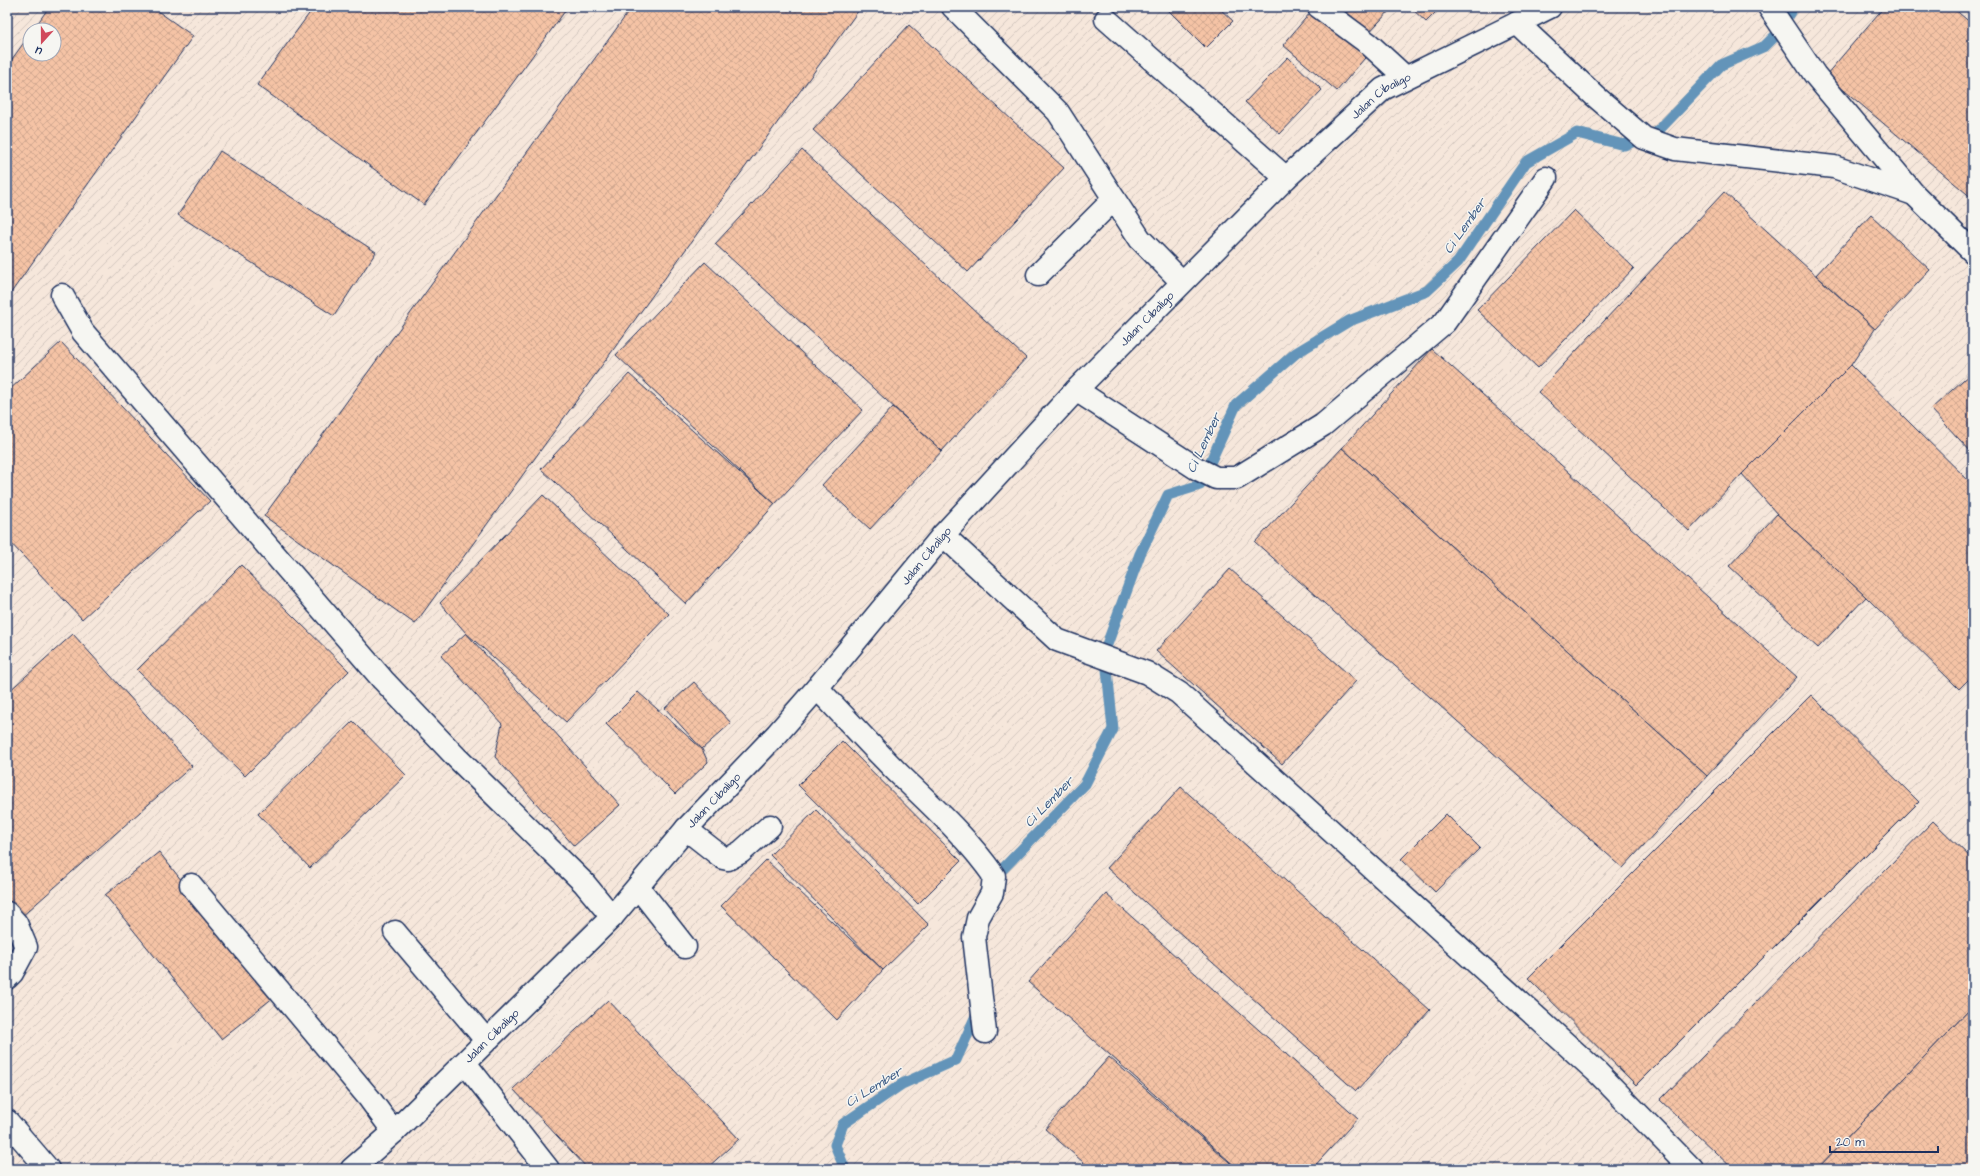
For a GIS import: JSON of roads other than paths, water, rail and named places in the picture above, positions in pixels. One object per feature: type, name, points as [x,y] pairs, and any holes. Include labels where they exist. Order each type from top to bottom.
[{"type":"main road","points":[[953,7],[1058,112],[1140,239],[1182,282]]},
{"type":"main road","points":[[1319,7],[1369,44],[1405,77]]},
{"type":"main road","name":"Jalan Cibaligo","points":[[352,1169],[394,1132],[612,917],[686,829],[777,734],[818,688],[944,534],[1076,390],[1286,178],[1384,89],[1405,77],[1550,7]]},
{"type":"main road","points":[[1769,7],[1815,75],[1914,194],[1973,252]]},
{"type":"main road","points":[[1106,19],[1286,178]]},
{"type":"main road","points":[[1517,22],[1595,96],[1644,138],[1675,149],[1834,167],[1914,194]]},
{"type":"main road","points":[[1076,390],[1196,468],[1216,478],[1237,478],[1323,425],[1445,322],[1546,178]]},
{"type":"main road","points":[[1038,275],[1114,199]]},
{"type":"main road","points":[[62,295],[83,332],[383,680],[457,758],[584,883],[612,917]]},
{"type":"main road","points":[[944,534],[1057,640],[1147,673],[1179,693],[1598,1073],[1692,1169]]},
{"type":"main road","points":[[818,688],[897,772],[945,818],[984,861],[994,876],[992,893],[978,918],[974,937],[985,1032]]},
{"type":"main road","points":[[686,829],[716,853],[728,859],[741,852],[770,826]]},
{"type":"main road","points":[[191,885],[370,1098],[394,1132]]},
{"type":"main road","points":[[638,887],[685,947]]},
{"type":"main road","points":[[7,978],[12,973],[26,947],[11,918]]},
{"type":"main road","points":[[395,932],[486,1040]]},
{"type":"main road","points":[[465,1063],[548,1169]]},
{"type":"main road","points":[[7,1121],[48,1169]]},
{"type":"waterway","name":"Ci Lember","points":[[993,879],[1085,784],[1113,729],[1105,650],[1140,554],[1168,495],[1200,485],[1236,405],[1296,353],[1349,321],[1427,291],[1458,262],[1526,162],[1577,133],[1624,145],[1656,133],[1721,65],[1765,46],[1777,34],[1793,7]]},
{"type":"waterway","name":"Ci Lember","points":[[845,1169],[835,1145],[843,1124],[902,1084],[956,1060],[979,1009]]}]
